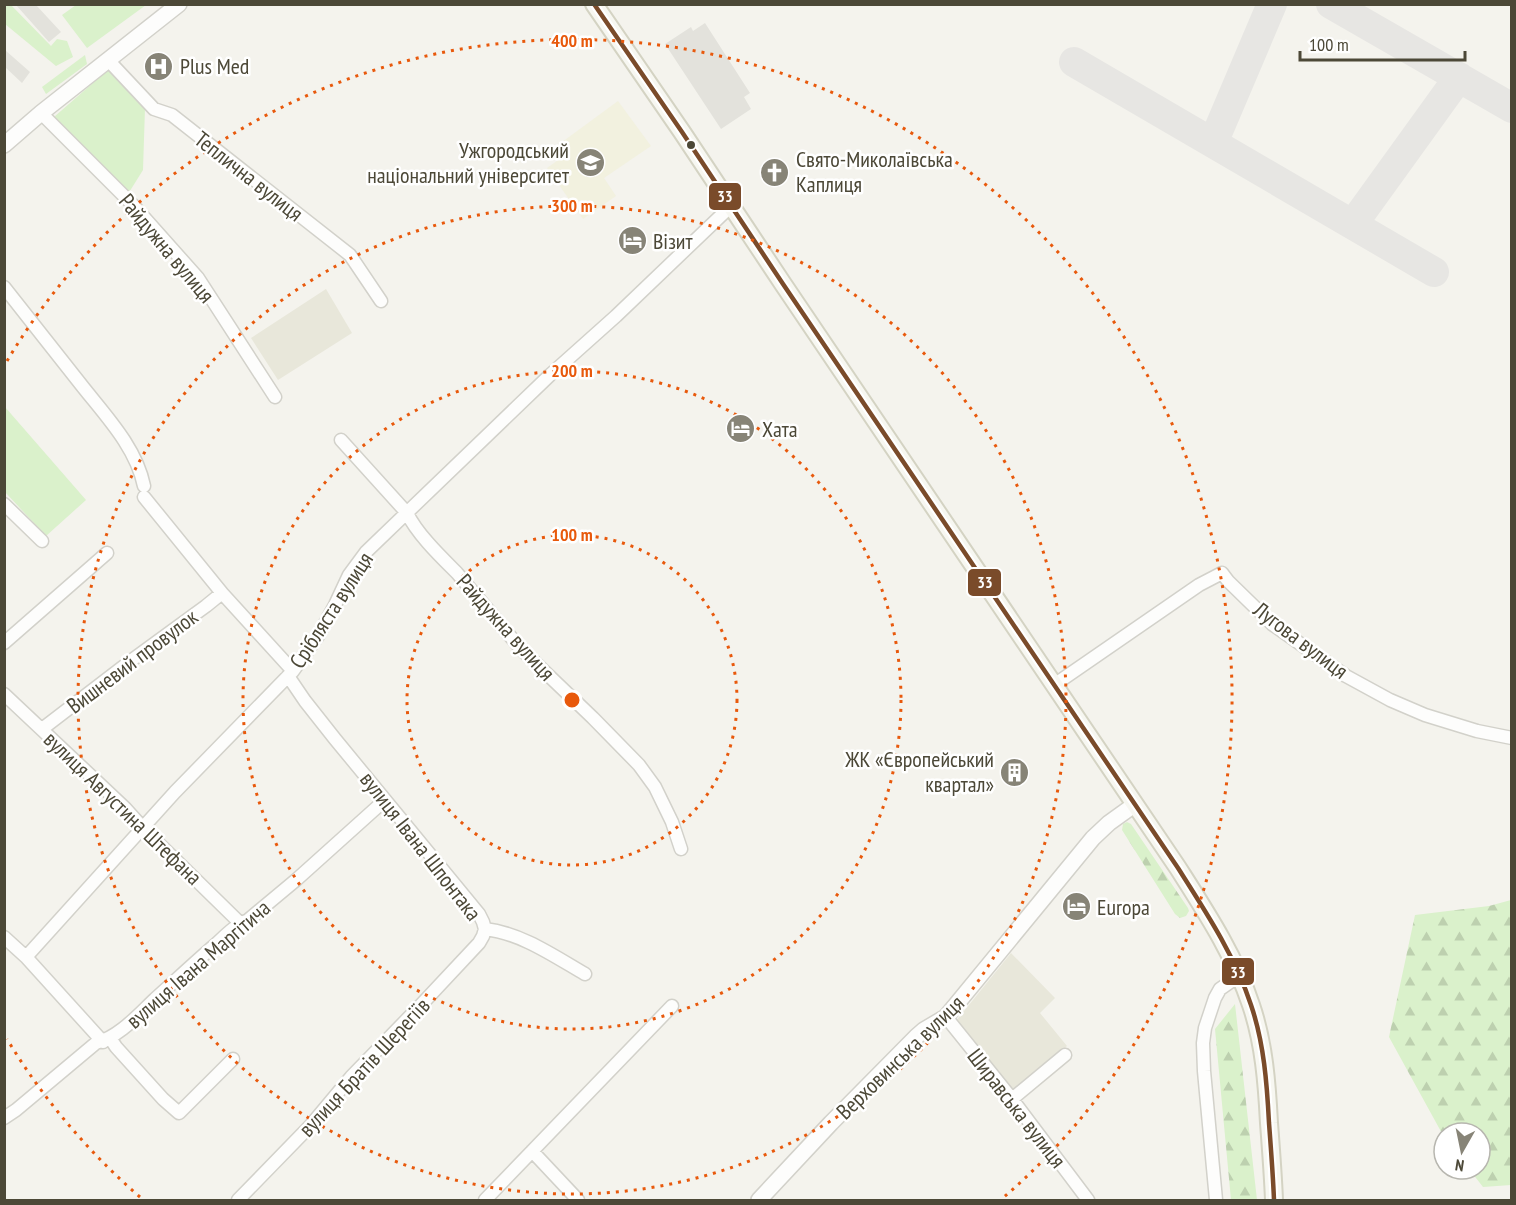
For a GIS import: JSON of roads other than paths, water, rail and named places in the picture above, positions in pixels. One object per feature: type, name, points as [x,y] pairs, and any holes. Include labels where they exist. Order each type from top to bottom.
[{"type":"main road","points":[[594,4],[1193,891],[1226,947],[1240,976],[1259,1034],[1267,1082],[1274,1200]]},
{"type":"street","points":[[4,144],[178,4]]},
{"type":"street","name":"Теплична вулиця","points":[[108,60],[154,109],[172,115],[350,255],[381,301]]},
{"type":"street","name":"Райдужна вулиця","points":[[41,113],[133,205],[198,278],[275,397]]},
{"type":"street","name":"Срібляста вулиця","points":[[26,957],[175,792],[290,674],[318,636],[349,574],[366,552],[550,375],[616,316],[731,206]]},
{"type":"street","name":"вулиця Івана Шпонтака","points":[[4,287],[117,430],[138,463],[144,492],[222,593],[290,674],[313,711],[479,914],[485,929],[519,939],[585,974]]},
{"type":"street","name":"Райдужна вулиця","points":[[341,440],[407,513],[412,523],[458,573],[521,649],[639,765],[659,796],[672,822],[681,849]]},
{"type":"street","points":[[4,504],[42,541]]},
{"type":"street","points":[[4,643],[106,553]]},
{"type":"street","name":"Лугова вулиця","points":[[1054,686],[1200,585],[1222,573],[1272,624],[1346,676],[1390,700],[1425,715],[1477,731],[1512,738]]},
{"type":"street","name":"Вишневий провулок","points":[[42,729],[222,593]]},
{"type":"street","name":"вулиця Августина Штефана","points":[[4,694],[125,808],[240,923]]},
{"type":"street","name":"вулиця Івана Маргітича","points":[[4,1118],[96,1043],[107,1040],[128,1025],[240,923],[248,920],[288,887],[386,800]]},
{"type":"street","name":"Верховинська вулиця","points":[[759,1200],[916,1037],[946,1017],[1093,838],[1134,805]]},
{"type":"street","name":"вулиця Братів Шерегіїв","points":[[238,1200],[310,1126],[351,1077],[479,943],[485,929]]},
{"type":"street","points":[[4,937],[116,1047],[163,1099],[179,1113],[233,1059]]},
{"type":"street","points":[[1216,1200],[1203,1043],[1205,1028],[1215,998],[1220,989],[1240,976]]},
{"type":"street","points":[[485,1200],[672,1006]]},
{"type":"street","name":"Ширавська вулиця","points":[[946,1017],[1088,1200]]},
{"type":"street","points":[[1012,1100],[1065,1055]]},
{"type":"street","points":[[532,1151],[578,1200]]},
{"type":"place","name":"Plus Med","points":[[159,66]]},
{"type":"place","name":"Ужгородський національний університет","points":[[590,163]]},
{"type":"place","name":"Свято-Миколаївська Каплиця","points":[[775,172]]},
{"type":"place","name":"Візит","points":[[632,241]]},
{"type":"place","name":"Хата","points":[[741,429]]},
{"type":"place","name":"ЖК «Європейський квартал»","points":[[1015,772]]},
{"type":"place","name":"Europa","points":[[1076,907]]}]
